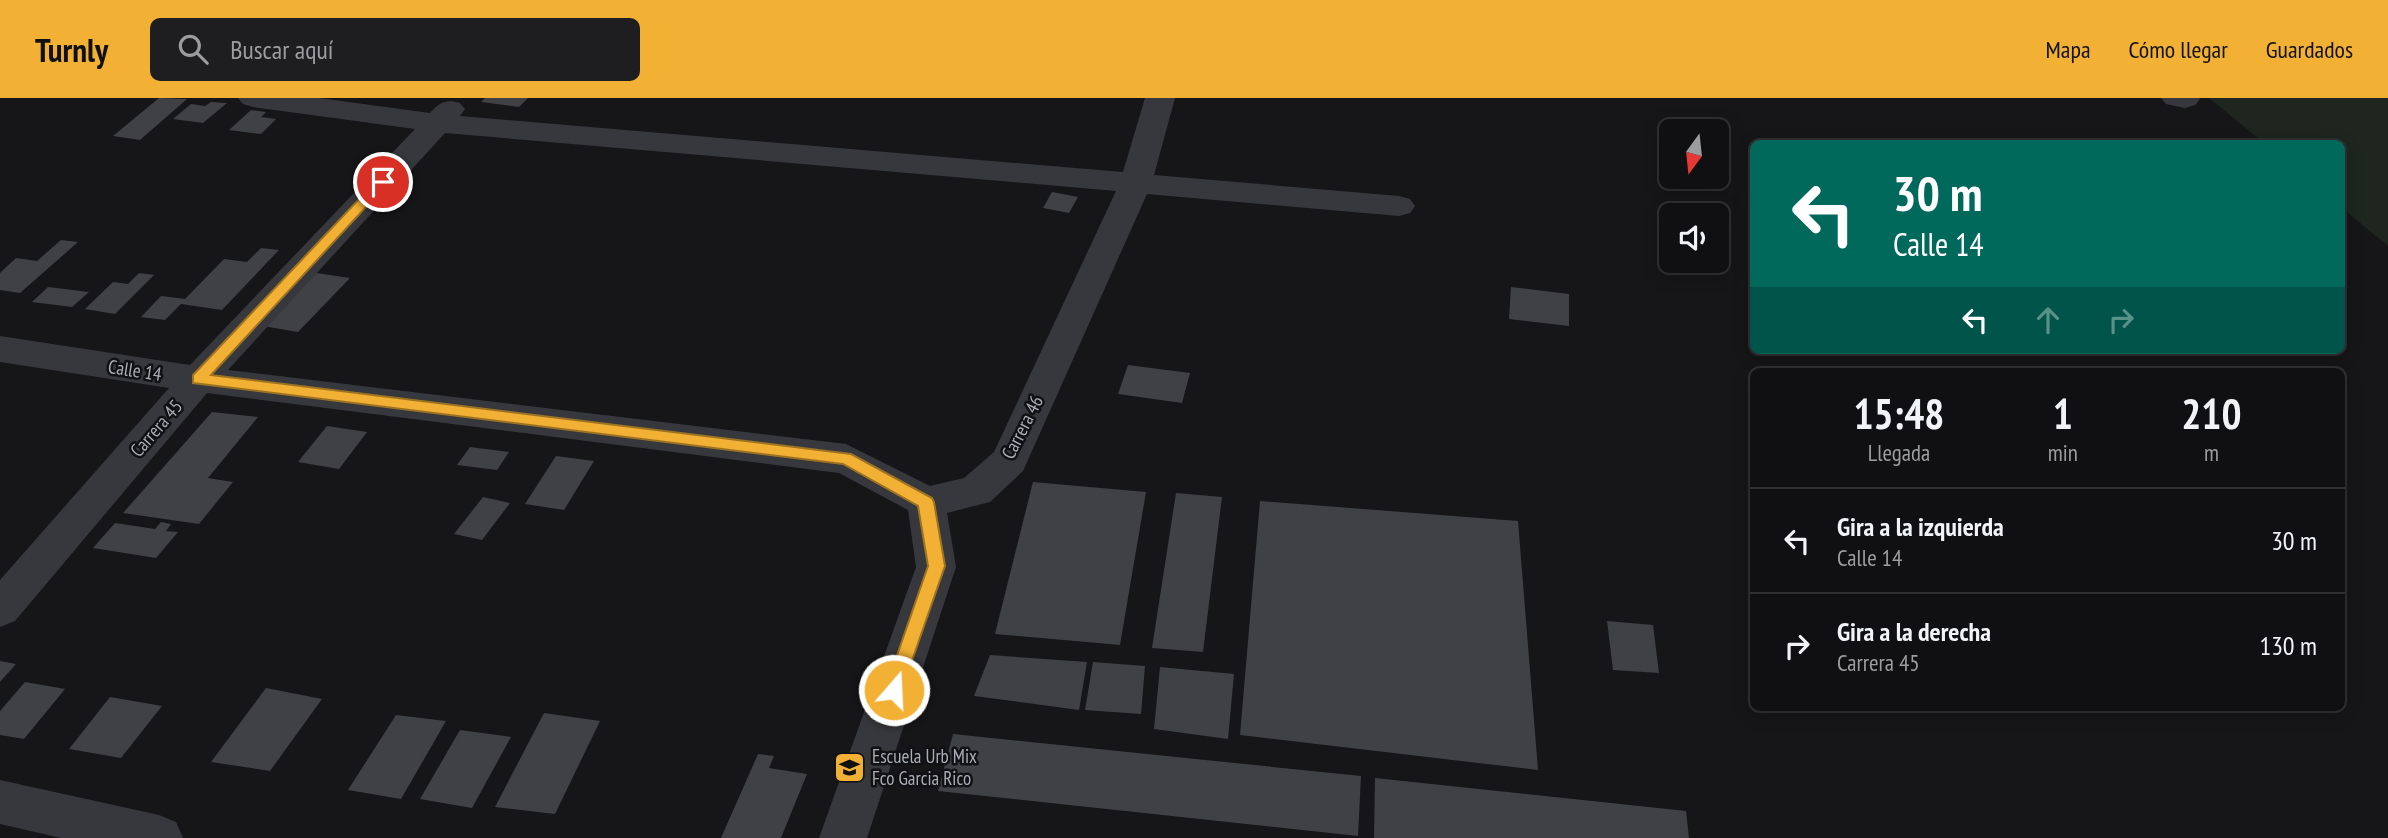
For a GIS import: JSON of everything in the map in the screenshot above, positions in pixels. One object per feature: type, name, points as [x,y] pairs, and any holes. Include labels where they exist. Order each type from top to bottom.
[{"type":"street","points":[[253,98],[449,111],[1135,184],[1399,206]]},
{"type":"street","name":"Carrera 46","points":[[926,502],[976,491],[1009,461],[1135,184],[1160,98]]},
{"type":"street","name":"Carrera 45","points":[[0,609],[198,379],[449,111]]},
{"type":"street","name":"Calle 14","points":[[0,349],[198,379],[846,459],[926,502]]},
{"type":"street","points":[[843,838],[936,566],[926,502]]},
{"type":"street","points":[[0,802],[159,838]]},
{"type":"shaded area","points":[[2209,98],[2388,98],[2388,246],[2345,210],[2345,140],[2260,140]]},
{"type":"building","points":[[159,98],[187,99],[140,140],[113,136]]},
{"type":"building","points":[[485,98],[528,98],[519,107],[481,102]]},
{"type":"building","points":[[211,102],[227,103],[203,123],[173,119],[191,104],[205,106]]},
{"type":"building","points":[[251,110],[266,112],[261,117],[276,119],[261,134],[229,130]]},
{"type":"building","points":[[1052,192],[1078,197],[1069,213],[1043,208]]},
{"type":"building","points":[[61,240],[78,242],[20,293],[0,290],[0,273],[16,258],[37,261]]},
{"type":"building","points":[[261,248],[279,250],[222,310],[181,304],[165,320],[141,317],[161,296],[185,299],[224,259],[247,262]]},
{"type":"building","points":[[310,272],[350,278],[298,332],[257,325]]},
{"type":"building","points":[[139,273],[154,275],[115,314],[85,309],[113,282],[128,284]]},
{"type":"building","points":[[48,287],[89,292],[72,307],[32,302]]},
{"type":"building","points":[[1511,287],[1569,294],[1569,326],[1509,319]]},
{"type":"building","points":[[1128,365],[1190,373],[1182,403],[1118,394]]},
{"type":"building","points":[[212,412],[258,417],[208,478],[233,482],[199,524],[123,513]]},
{"type":"building","points":[[327,426],[367,432],[339,469],[298,462]]},
{"type":"building","points":[[470,447],[509,452],[497,470],[457,465]]},
{"type":"building","points":[[556,456],[594,461],[564,510],[525,504]]},
{"type":"building","points":[[1033,482],[1146,492],[1120,645],[995,634]]},
{"type":"building","points":[[1176,493],[1222,497],[1203,652],[1152,648]]},
{"type":"building","points":[[483,497],[510,503],[482,540],[454,534]]},
{"type":"building","points":[[1260,501],[1518,521],[1538,770],[1240,735]]},
{"type":"building","points":[[161,522],[171,524],[166,531],[178,532],[156,558],[93,548],[115,523],[155,529]]},
{"type":"building","points":[[1607,621],[1653,625],[1659,673],[1613,670]]},
{"type":"building","points":[[990,655],[1087,662],[1079,710],[974,696]]},
{"type":"building","points":[[0,661],[16,664],[0,682]]},
{"type":"building","points":[[1093,662],[1145,666],[1141,714],[1085,710]]},
{"type":"building","points":[[1160,667],[1234,674],[1228,739],[1154,729]]},
{"type":"building","points":[[25,682],[65,689],[24,739],[0,735],[0,711]]},
{"type":"building","points":[[266,688],[322,699],[270,771],[211,762]]},
{"type":"building","points":[[110,697],[162,706],[121,758],[69,749]]},
{"type":"building","points":[[544,713],[600,721],[555,814],[495,807]]},
{"type":"building","points":[[396,715],[446,721],[401,799],[348,790]]},
{"type":"building","points":[[460,730],[511,737],[472,808],[420,799]]},
{"type":"building","points":[[953,734],[1361,776],[1358,836],[938,791]]},
{"type":"building","points":[[758,754],[774,756],[769,768],[807,774],[781,838],[721,838]]},
{"type":"building","points":[[1375,778],[1686,811],[1689,838],[1374,838]]},
{"type":"place","name":"Escuela Urb Mix Fco Garcia Rico","points":[[849,767]]},
{"type":"route","points":[[383,182],[198,379],[846,459],[926,502],[936,566],[894,690]]}]
